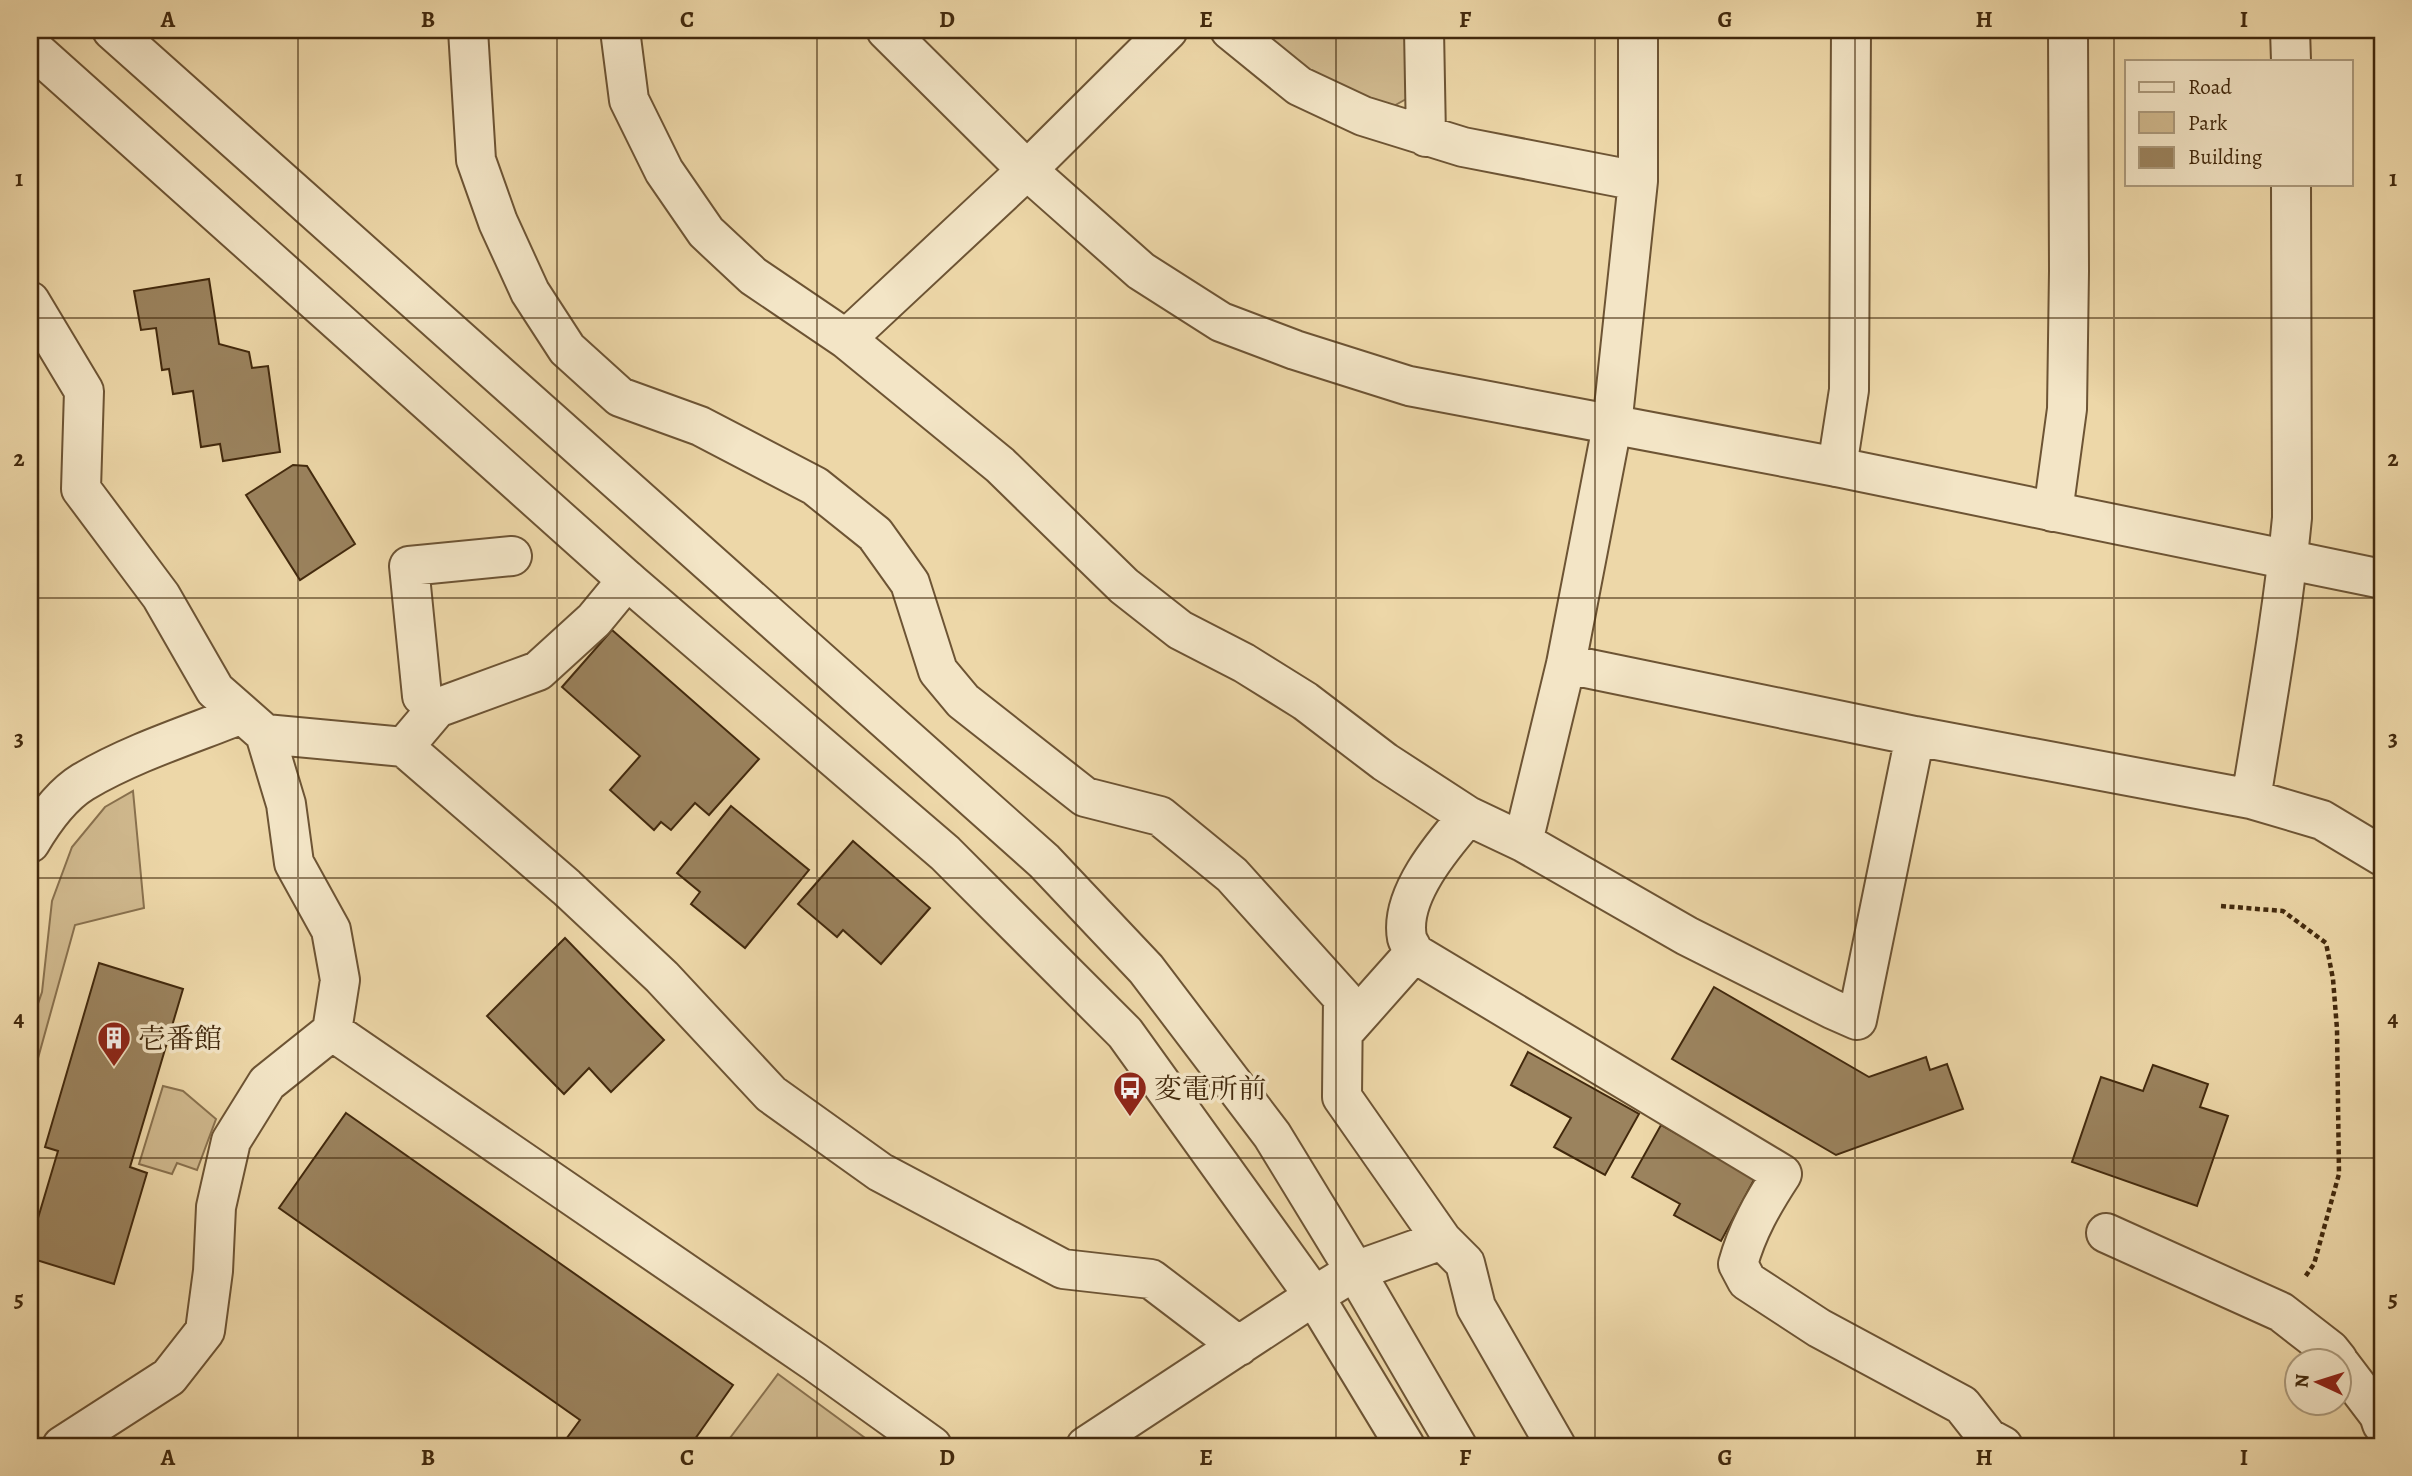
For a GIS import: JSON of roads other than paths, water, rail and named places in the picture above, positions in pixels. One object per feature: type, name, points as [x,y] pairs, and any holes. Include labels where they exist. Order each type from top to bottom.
[{"type":"street","points":[[112,30],[1044,861],[1146,969],[1272,1135],[1457,1446]]},
{"type":"street","points":[[468,30],[476,160],[498,222],[530,292],[567,349],[620,397],[700,426],[815,486],[875,534],[910,583],[938,671],[963,701],[1085,797],[1160,816],[1232,874],[1343,998],[1342,1097],[1442,1240],[1465,1263],[1476,1307],[1556,1446]]},
{"type":"street","points":[[620,30],[629,100],[664,171],[706,232],[753,276],[846,340],[1000,465],[1124,586],[1180,631],[1244,663],[1305,701],[1385,762],[1468,816],[1523,842],[1687,936],[1857,1020],[1914,737]]},
{"type":"street","points":[[886,30],[1027,170],[1141,271],[1221,322],[1409,386],[1837,467],[2382,579]]},
{"type":"street","points":[[846,340],[1027,170],[1168,30]]},
{"type":"street","points":[[1230,30],[1299,86],[1363,116],[1464,147],[1638,181]]},
{"type":"street","points":[[1424,30],[1426,137]]},
{"type":"street","points":[[1523,842],[1566,664],[1612,426],[1638,181],[1638,30]]},
{"type":"street","points":[[1837,467],[1849,390],[1851,30]]},
{"type":"street","points":[[2053,512],[2067,409],[2070,271],[2068,30]]},
{"type":"street","points":[[2290,30],[2291,60]]},
{"type":"street","points":[[30,46],[627,580],[946,853],[1125,1033],[1314,1296],[1405,1446]]},
{"type":"street","points":[[2250,799],[2288,560],[2292,518],[2291,186]]},
{"type":"street","points":[[30,301],[84,391],[81,489],[161,596],[215,691],[253,724],[286,804],[294,863],[331,930],[340,980],[332,1031],[267,1083],[231,1141],[216,1207],[213,1271],[205,1331],[169,1377],[62,1446]]},
{"type":"street","points":[[437,708],[422,696],[410,566],[512,556]]},
{"type":"street","points":[[404,747],[437,708],[538,671],[594,621],[627,580]]},
{"type":"street","points":[[1566,664],[1914,737],[2250,799],[2322,820],[2382,856]]},
{"type":"street","points":[[30,843],[44,818],[81,783],[133,758],[253,724],[404,747],[566,887],[662,977],[771,1094],[880,1172],[1063,1269],[1152,1279],[1239,1346]]},
{"type":"street","points":[[1468,816],[1442,846],[1419,881],[1408,914],[1407,938],[1414,953],[1782,1174],[1745,1238],[1738,1264],[1748,1281],[1819,1328],[1962,1405],[1988,1438],[2003,1446]]},
{"type":"street","points":[[1343,1033],[1414,953]]},
{"type":"street","points":[[332,1031],[815,1362],[932,1446]]},
{"type":"street","points":[[2106,1233],[2281,1312],[2325,1346]]},
{"type":"street","points":[[1086,1446],[1355,1271],[1442,1240]]},
{"type":"street","points":[[2352,1379],[2379,1415],[2382,1424]]},
{"type":"place","name":"壱番館","points":[[114,1068]]},
{"type":"place","name":"変電所前","points":[[1130,1118]]}]
